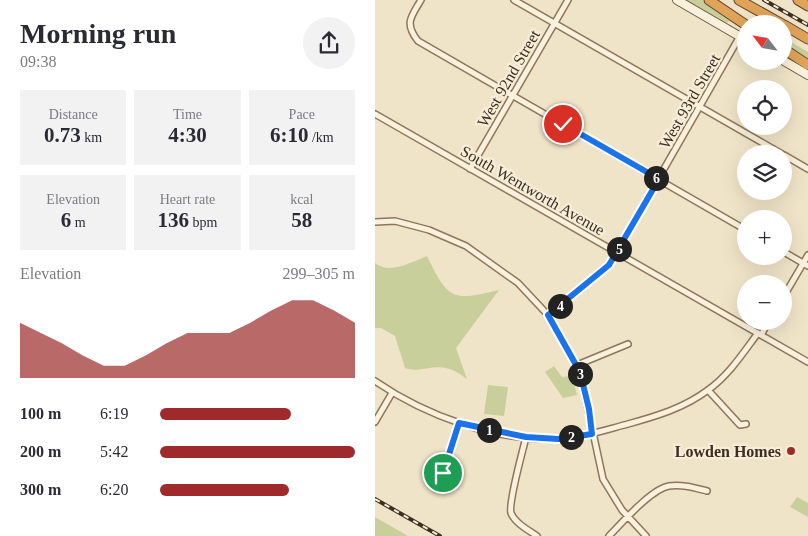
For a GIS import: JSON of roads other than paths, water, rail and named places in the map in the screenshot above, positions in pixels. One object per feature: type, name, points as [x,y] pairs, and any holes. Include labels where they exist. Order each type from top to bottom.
[{"type":"highway","points":[[709,0],[737,18]]},
{"type":"highway","points":[[739,0],[766,15]]},
{"type":"highway","points":[[798,0],[808,6]]},
{"type":"highway","points":[[793,30],[808,39]]},
{"type":"highway","points":[[793,55],[808,65]]},
{"type":"main road","points":[[677,0],[737,35]]},
{"type":"main road","points":[[793,66],[808,75]]},
{"type":"street","points":[[421,0],[410,21],[410,31],[418,41],[737,225]]},
{"type":"street","points":[[514,0],[767,145]]},
{"type":"street","name":"West 92nd Street","points":[[470,169],[568,0]]},
{"type":"street","name":"West 93rd Street","points":[[548,315],[609,265],[700,106],[737,47]]},
{"type":"street","name":"South Wentworth Avenue","points":[[375,114],[808,362]]},
{"type":"street","points":[[792,159],[808,169]]},
{"type":"street","points":[[375,222],[395,221],[429,230],[466,246],[521,286],[548,315],[577,364],[589,409],[592,434],[603,479],[613,498],[627,517],[646,536]]},
{"type":"street","points":[[792,284],[806,264],[808,255]]},
{"type":"street","points":[[792,256],[806,264]]},
{"type":"street","points":[[375,381],[393,393],[459,423],[526,437],[558,439],[592,434],[658,416],[685,405],[708,390],[738,360],[762,330]]},
{"type":"street","points":[[577,364],[628,344]]},
{"type":"street","points":[[708,390],[735,421],[740,425],[746,424]]},
{"type":"street","points":[[375,422],[393,393]]},
{"type":"street","points":[[443,473],[459,423]]},
{"type":"street","points":[[526,437],[511,500],[511,512],[517,522],[537,536]]},
{"type":"street","points":[[609,536],[652,495],[666,486],[685,486],[707,491]]},
{"type":"railway","points":[[764,0],[808,25]]},
{"type":"railway","points":[[375,499],[440,536]]},
{"type":"place","name":"Lowden Homes","points":[[791,451]]}]
